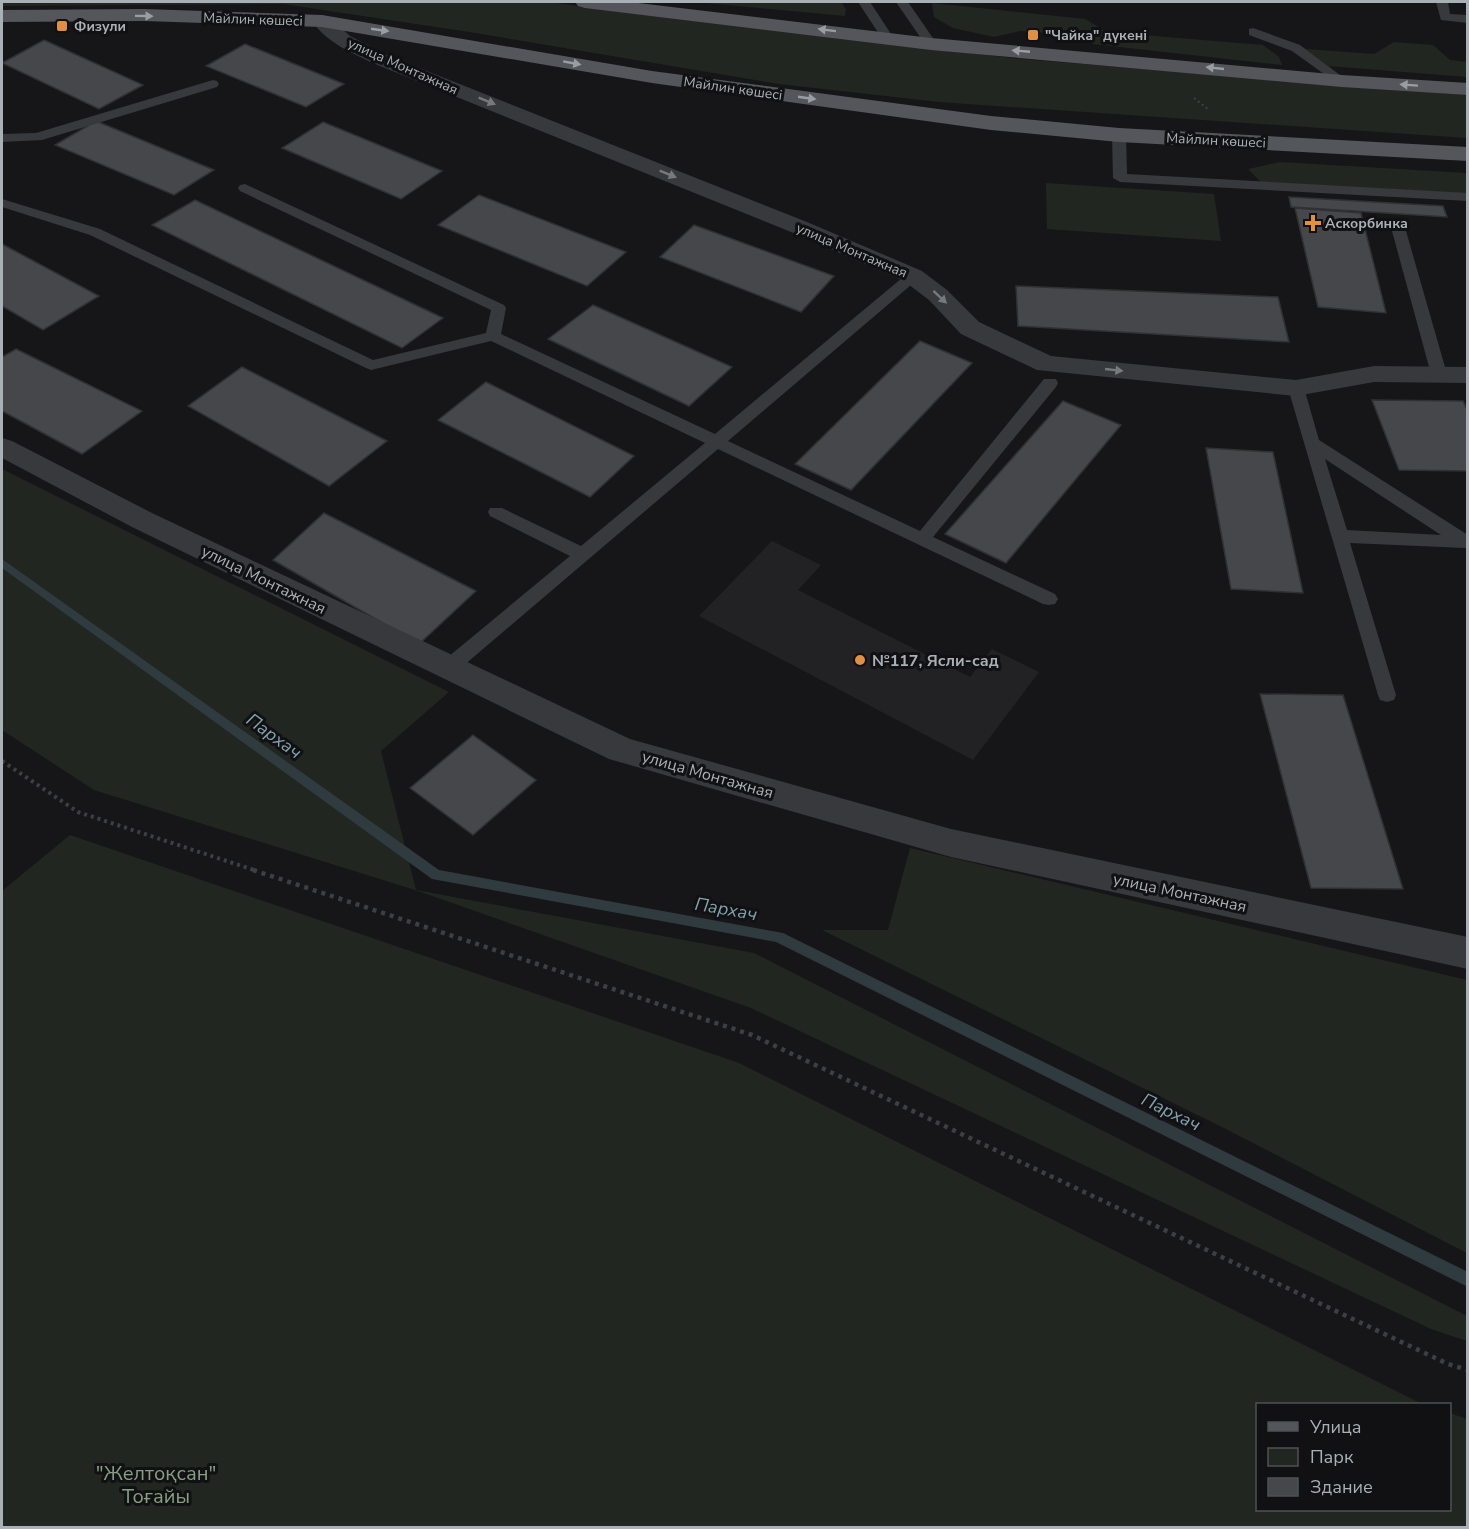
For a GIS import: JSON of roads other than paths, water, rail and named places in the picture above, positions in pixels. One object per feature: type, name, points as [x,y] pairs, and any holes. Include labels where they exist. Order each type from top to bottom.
[{"type":"main road","points":[[585,2],[626,4],[931,44],[1467,90]]},
{"type":"main road","name":"Майлин көшесі","points":[[2,16],[144,15],[322,21],[664,79],[991,123],[1119,135],[1467,154]]},
{"type":"street","name":"улица Монтажная","points":[[322,21],[343,40],[382,60],[799,227],[913,276],[938,295],[970,328],[1046,364],[1296,388],[1374,374],[1467,375]]},
{"type":"street","name":"улица Монтажная","points":[[2,447],[142,520],[621,750],[951,843],[1467,952]]},
{"type":"lane","points":[[864,2],[887,37]]},
{"type":"lane","points":[[902,2],[931,44]]},
{"type":"lane","points":[[1442,2],[1445,17],[1467,19]]},
{"type":"lane","points":[[1252,32],[1296,48],[1342,81]]},
{"type":"lane","points":[[2,138],[38,137],[213,84]]},
{"type":"lane","points":[[1119,135],[1120,178],[1467,197]]},
{"type":"lane","points":[[245,189],[499,308],[493,336]]},
{"type":"lane","points":[[2,203],[95,232],[371,366],[493,336],[1049,599]]},
{"type":"lane","points":[[1399,231],[1439,374]]},
{"type":"lane","points":[[449,668],[913,276]]},
{"type":"lane","points":[[923,538],[1050,383]]},
{"type":"lane","points":[[1296,388],[1387,695]]},
{"type":"lane","points":[[1313,443],[1465,542],[1340,536]]},
{"type":"lane","points":[[496,512],[584,555]]},
{"type":"waterway","name":"Пархач","points":[[2,563],[436,875],[778,937],[1468,1280]]},
{"type":"place","name":"Физули","points":[[62,26]]},
{"type":"place","name":"\"Чайка\" дүкені","points":[[1033,35]]},
{"type":"place","name":"Аскорбинка","points":[[1313,223]]},
{"type":"place","name":"№117, Ясли-сад","points":[[860,660]]},
{"type":"park label","name":"\"Желтоқсан\" Тоғайы","points":[[156,1484]]}]
